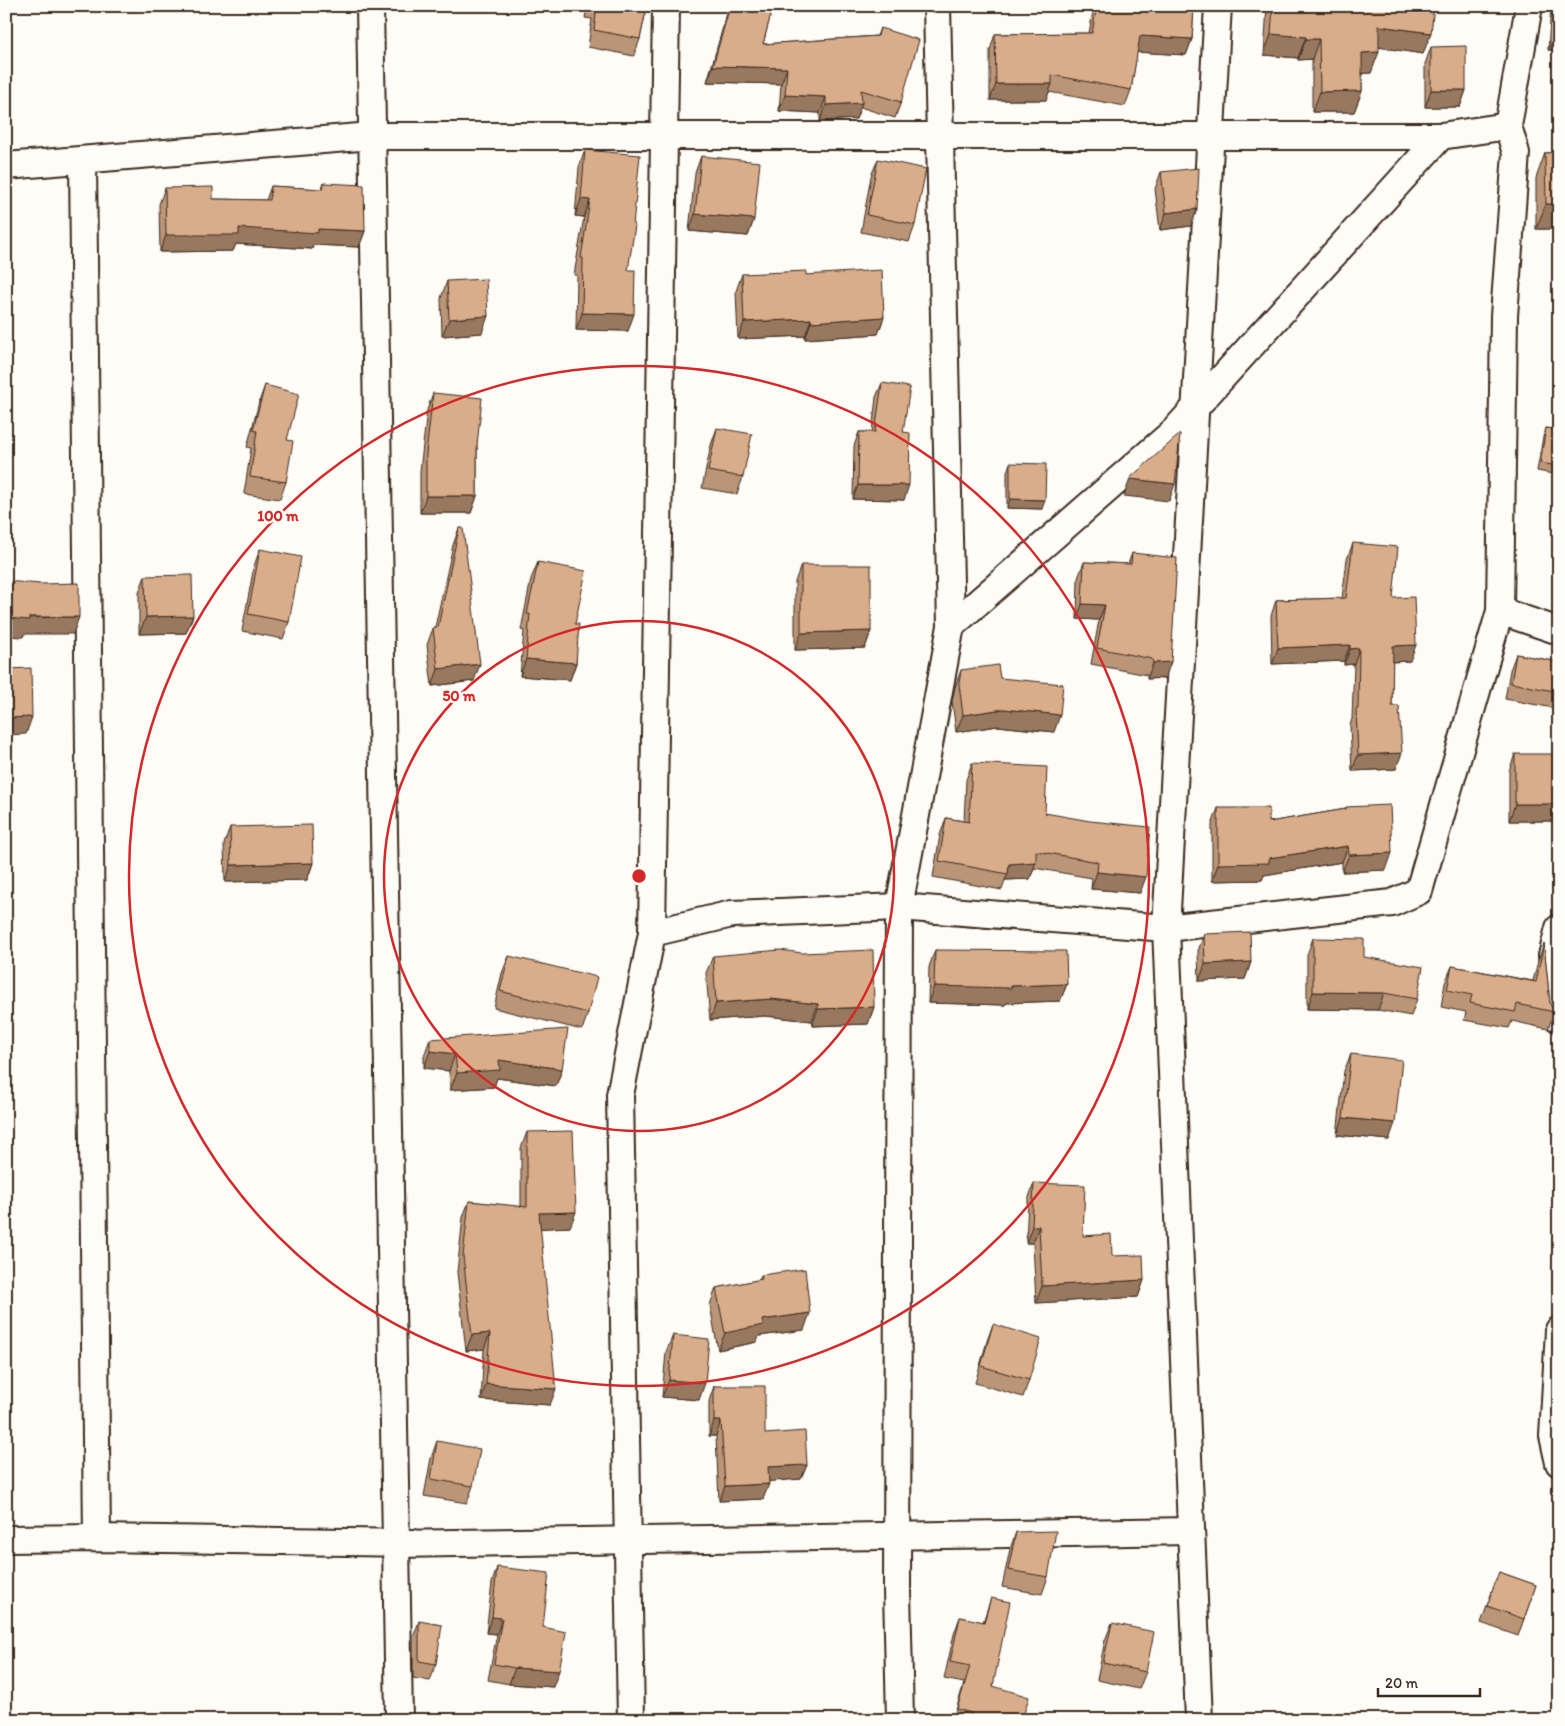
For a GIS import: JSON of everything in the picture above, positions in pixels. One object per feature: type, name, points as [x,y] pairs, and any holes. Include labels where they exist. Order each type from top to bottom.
[{"type":"street","points":[[370,6],[399,1720]]},
{"type":"street","points":[[631,1720],[620,1095],[652,933],[666,6]]},
{"type":"street","points":[[900,1720],[897,1536],[899,907],[952,626],[937,6]]},
{"type":"street","points":[[1199,1720],[1166,928],[1218,6]]},
{"type":"street","points":[[652,933],[732,914],[899,907],[1166,928],[1392,903],[1420,891],[1500,611],[1504,316],[1516,153],[1508,126],[1529,6]]},
{"type":"street","points":[[6,166],[372,136],[1441,136],[1508,126]]},
{"type":"street","points":[[952,626],[1174,431],[1441,136]]},
{"type":"street","points":[[83,160],[97,1538]]},
{"type":"street","points":[[1500,611],[1559,631]]},
{"type":"street","points":[[1559,928],[1552,956],[1559,1018]]},
{"type":"street","points":[[1559,1330],[1553,1436],[1559,1463]]},
{"type":"street","points":[[396,1544],[1191,1532]]},
{"type":"street","points":[[6,1539],[97,1538],[430,1544]]},
{"type":"building","points":[[597,6],[647,6],[640,39],[594,30]]},
{"type":"building","points":[[730,6],[773,6],[763,44],[878,36],[880,28],[919,40],[901,102],[861,90],[862,103],[826,105],[826,97],[785,95],[787,68],[713,66]]},
{"type":"building","points":[[1097,6],[1194,6],[1192,39],[1140,36],[1131,90],[1052,75],[1052,84],[996,84],[995,34],[1092,33]]},
{"type":"building","points":[[1273,6],[1434,6],[1431,33],[1379,26],[1379,52],[1362,53],[1362,91],[1320,92],[1319,39],[1271,34]]},
{"type":"building","points":[[1556,6],[1559,6],[1559,33],[1555,33]]},
{"type":"building","points":[[1466,46],[1466,90],[1431,90],[1431,47]]},
{"type":"building","points":[[585,150],[640,155],[633,225],[635,226],[628,270],[635,270],[634,314],[582,313],[583,258],[581,258],[590,200],[581,199]]},
{"type":"building","points":[[1559,152],[1559,204],[1546,204],[1545,153]]},
{"type":"building","points":[[701,156],[760,162],[754,219],[695,214]]},
{"type":"building","points":[[878,159],[926,169],[915,225],[867,215]]},
{"type":"building","points":[[1199,168],[1197,209],[1166,213],[1161,172]]},
{"type":"building","points":[[324,183],[364,185],[365,231],[318,229],[318,233],[239,228],[239,235],[166,235],[165,188],[213,187],[213,199],[270,200],[271,186],[323,189]]},
{"type":"building","points":[[882,270],[884,317],[811,322],[811,319],[744,322],[742,274],[806,271],[806,275]]},
{"type":"building","points":[[486,279],[488,316],[449,319],[447,281]]},
{"type":"building","points":[[882,383],[910,387],[903,432],[910,433],[909,485],[858,485],[859,432],[875,432]]},
{"type":"building","points":[[265,385],[299,394],[287,440],[293,441],[286,482],[250,477],[257,431],[253,430]]},
{"type":"building","points":[[433,393],[482,398],[477,445],[477,496],[426,496],[426,454]]},
{"type":"building","points":[[717,428],[752,434],[743,477],[708,471]]},
{"type":"building","points":[[1546,428],[1559,430],[1559,466],[1540,463]]},
{"type":"building","points":[[1180,434],[1175,484],[1130,479],[1130,478]]},
{"type":"building","points":[[1010,463],[1046,464],[1045,500],[1010,499]]},
{"type":"building","points":[[459,528],[463,528],[480,664],[438,669],[433,628],[438,627]]},
{"type":"building","points":[[1353,543],[1398,547],[1393,598],[1414,597],[1416,645],[1393,646],[1392,706],[1399,706],[1402,753],[1358,755],[1356,709],[1358,709],[1359,648],[1350,649],[1350,645],[1278,648],[1276,600],[1346,598]]},
{"type":"building","points":[[260,549],[301,557],[289,622],[248,614]]},
{"type":"building","points":[[1132,553],[1177,558],[1171,662],[1153,663],[1152,659],[1097,648],[1105,605],[1082,604],[1084,562],[1131,564]]},
{"type":"building","points":[[538,562],[586,571],[575,624],[579,624],[576,663],[526,659],[530,614],[527,614]]},
{"type":"building","points":[[801,565],[871,565],[871,631],[801,633]]},
{"type":"building","points":[[192,575],[193,616],[146,617],[145,576]]},
{"type":"building","points":[[6,581],[40,584],[79,583],[79,617],[29,617],[29,620],[6,618]]},
{"type":"building","points":[[1516,654],[1559,662],[1559,692],[1511,683]]},
{"type":"building","points":[[998,665],[1000,678],[1063,684],[1060,715],[1004,709],[963,715],[959,684],[961,670]]},
{"type":"building","points":[[31,668],[32,717],[6,718],[6,669]]},
{"type":"building","points":[[1515,754],[1559,754],[1559,804],[1515,804]]},
{"type":"building","points":[[972,763],[1047,767],[1045,813],[1090,821],[1150,827],[1146,877],[1097,872],[1098,862],[1036,851],[1036,862],[1009,864],[1008,874],[939,861],[946,818],[969,822]]},
{"type":"building","points":[[1390,805],[1392,853],[1349,855],[1348,846],[1269,858],[1269,863],[1218,864],[1218,808],[1269,808],[1269,822],[1346,809],[1346,807]]},
{"type":"building","points":[[312,825],[313,863],[231,865],[230,827]]},
{"type":"building","points":[[1250,932],[1251,962],[1205,964],[1204,934]]},
{"type":"building","points":[[1313,938],[1364,939],[1364,957],[1423,967],[1417,999],[1384,993],[1313,992]]},
{"type":"building","points":[[1544,944],[1550,1004],[1554,1012],[1517,1004],[1515,1012],[1470,1003],[1472,995],[1447,990],[1452,966],[1536,982]]},
{"type":"building","points":[[780,950],[802,953],[873,950],[874,1007],[818,1009],[818,1004],[771,999],[716,1003],[713,956]]},
{"type":"building","points":[[935,950],[1066,951],[1067,984],[1011,986],[1011,988],[934,986]]},
{"type":"building","points":[[509,956],[597,977],[588,1013],[500,991]]},
{"type":"building","points":[[568,1029],[562,1069],[499,1060],[500,1070],[457,1073],[455,1054],[430,1051],[430,1039]]},
{"type":"building","points":[[1351,1054],[1402,1060],[1395,1123],[1343,1118]]},
{"type":"building","points":[[573,1131],[576,1212],[539,1213],[556,1389],[486,1384],[490,1333],[472,1335],[463,1256],[469,1201],[527,1207],[527,1132]]},
{"type":"building","points":[[1034,1183],[1085,1185],[1083,1236],[1111,1234],[1112,1256],[1143,1255],[1144,1280],[1042,1286],[1039,1226],[1032,1226]]},
{"type":"building","points":[[6,1192],[11,1192],[6,1219]]},
{"type":"building","points":[[805,1269],[810,1313],[762,1320],[763,1325],[725,1333],[716,1288],[762,1279],[761,1275]]},
{"type":"building","points":[[993,1324],[1041,1339],[1029,1380],[981,1366]]},
{"type":"building","points":[[673,1335],[709,1339],[705,1383],[669,1380]]},
{"type":"building","points":[[714,1386],[765,1386],[765,1434],[805,1431],[807,1465],[768,1467],[769,1484],[725,1486],[721,1421],[714,1421]]},
{"type":"building","points":[[437,1441],[480,1449],[473,1486],[431,1479]]},
{"type":"building","points":[[1056,1531],[1048,1577],[1008,1570],[1016,1532]]},
{"type":"building","points":[[497,1567],[549,1573],[543,1627],[566,1632],[559,1671],[515,1668],[494,1664],[502,1618],[492,1617]]},
{"type":"building","points":[[1499,1572],[1536,1585],[1524,1619],[1487,1606]]},
{"type":"building","points":[[991,1598],[1010,1602],[993,1686],[1029,1697],[1022,1720],[971,1720],[971,1713],[957,1709],[970,1666],[950,1662],[960,1617],[984,1622]]},
{"type":"building","points":[[419,1621],[442,1625],[436,1664],[419,1661]]},
{"type":"building","points":[[1112,1623],[1154,1632],[1146,1672],[1103,1663]]},
{"type":"building","points":[[1284,1716],[1303,1720],[1283,1720]]}]
